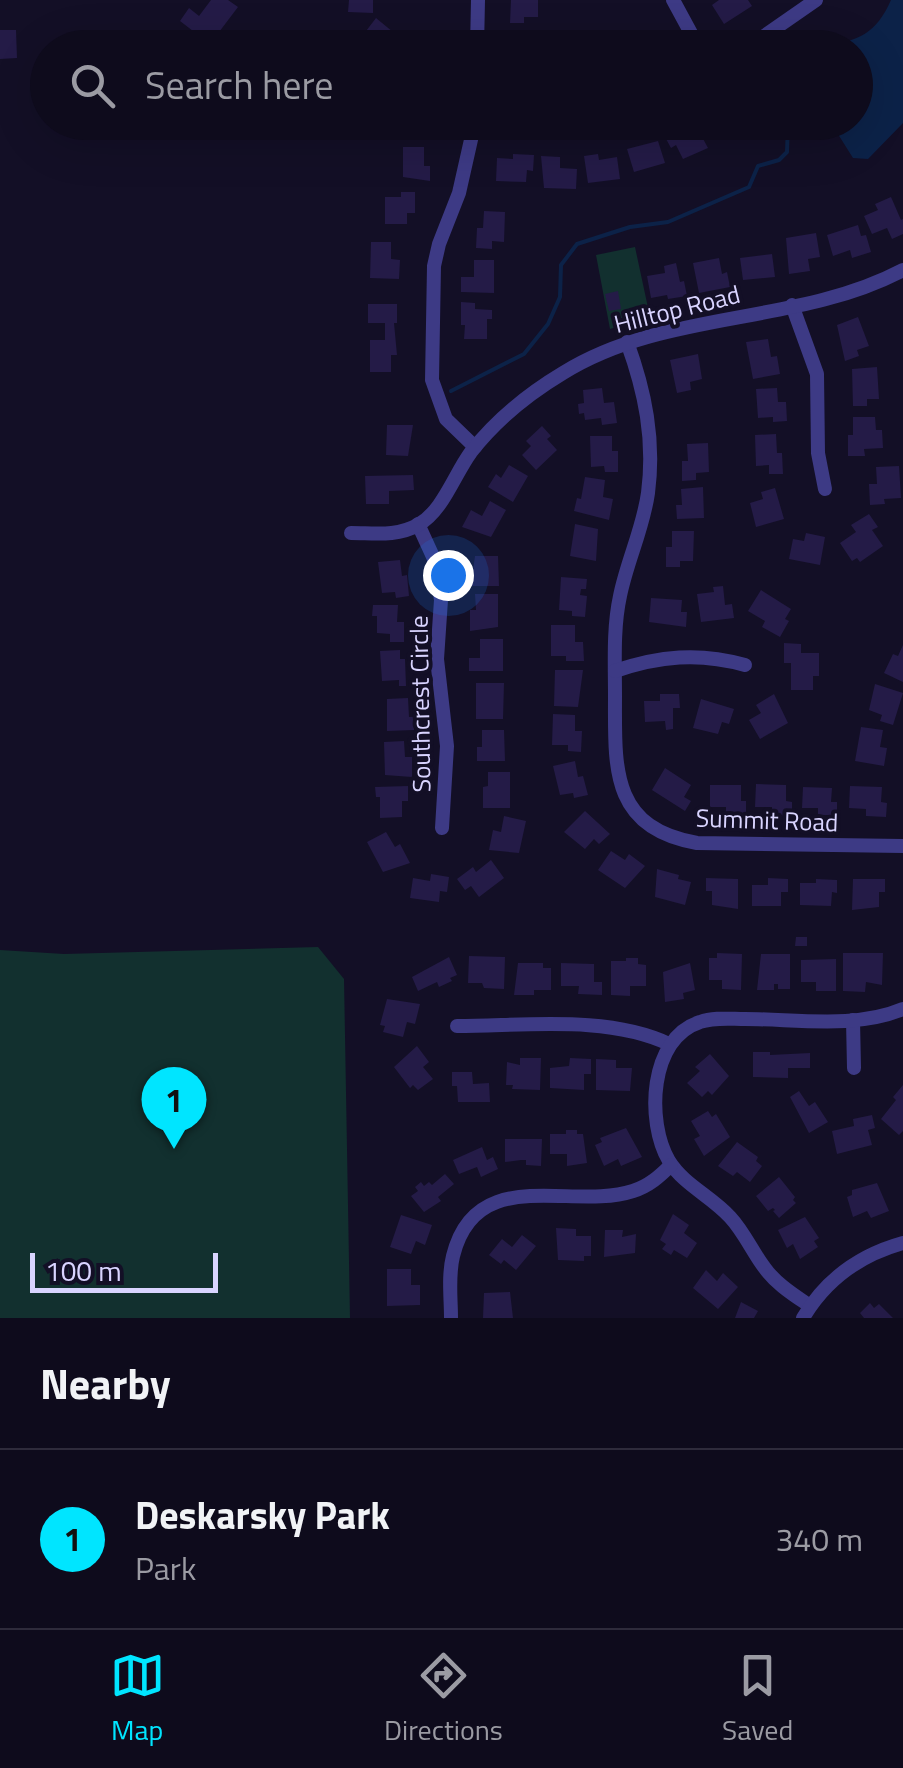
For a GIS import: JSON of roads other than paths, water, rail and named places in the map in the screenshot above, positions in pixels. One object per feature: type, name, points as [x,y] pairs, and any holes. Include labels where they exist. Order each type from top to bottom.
[{"type":"street","points":[[478,0],[478,30]]},
{"type":"street","points":[[674,0],[690,30]]},
{"type":"street","points":[[773,30],[816,0]]},
{"type":"street","points":[[472,140],[460,192],[434,266],[432,380],[440,410],[449,424],[475,447]]},
{"type":"street","name":"Hilltop Road","points":[[418,524],[439,504],[475,447],[536,390],[580,363],[627,342],[860,289],[903,270]]},
{"type":"street","points":[[792,305],[817,374],[818,453],[825,489]]},
{"type":"street","points":[[627,342],[646,404],[650,461],[643,520],[619,598],[615,671],[685,656],[744,665]]},
{"type":"street","points":[[351,533],[394,533],[418,524]]},
{"type":"street","name":"Southcrest Circle","points":[[418,524],[428,542],[439,580],[437,659],[447,746],[442,828]]},
{"type":"street","name":"Summit Road","points":[[615,671],[615,766],[623,792],[638,814],[664,834],[697,843],[903,846]]},
{"type":"street","points":[[903,1009],[888,1016],[853,1020],[712,1019],[686,1028],[669,1044],[660,1066],[656,1122],[659,1139],[672,1165],[684,1180],[728,1214],[774,1280],[807,1312],[847,1268],[866,1256],[903,1243]]},
{"type":"street","points":[[853,1020],[854,1068]]},
{"type":"street","points":[[458,1026],[618,1027],[669,1044]]},
{"type":"street","points":[[452,1318],[452,1258],[464,1232],[483,1211],[510,1197],[527,1194],[632,1192],[657,1179],[672,1165]]},
{"type":"water","points":[[891,0],[903,0],[903,123],[868,159],[853,158],[842,140],[873,140],[873,30],[870,30]]},
{"type":"waterway","points":[[451,391],[524,354],[548,324],[560,297],[561,265],[577,244],[630,227],[668,222],[749,187],[758,166],[779,160],[787,152],[787,140]]},
{"type":"place","name":"Deskarsky Park","points":[[174,1149]]}]
